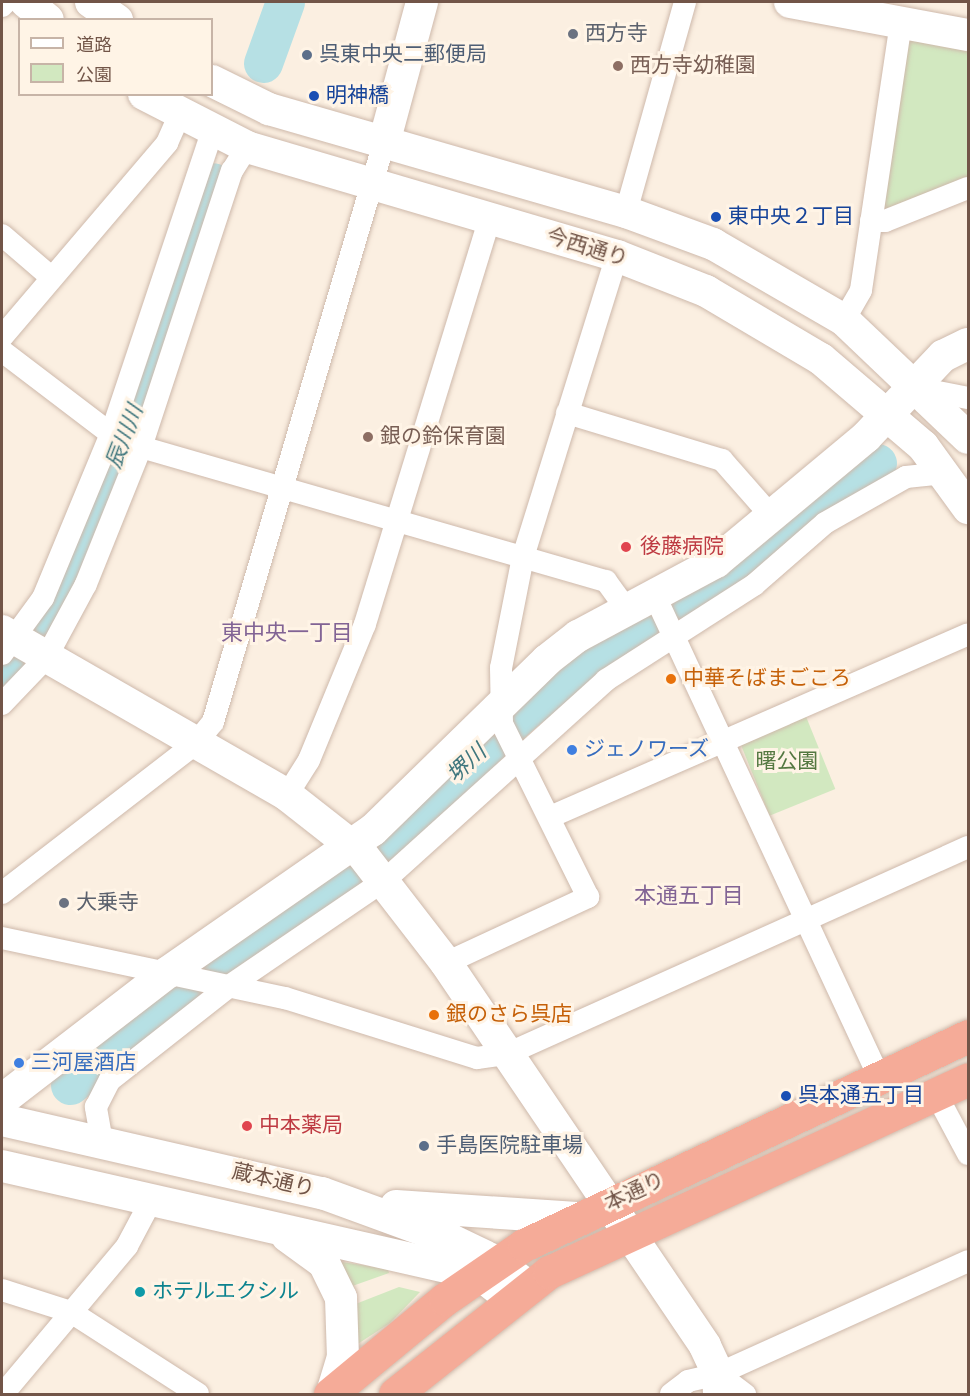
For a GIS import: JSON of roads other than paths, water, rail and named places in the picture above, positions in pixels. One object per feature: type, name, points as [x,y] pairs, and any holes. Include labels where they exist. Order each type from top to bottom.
[{"type":"highway","name":"本通り","points":[[331,1393],[488,1268],[577,1218],[969,1036]]},
{"type":"highway","name":"本通り","points":[[395,1395],[519,1292],[628,1235],[969,1079]]},
{"type":"street","points":[[2,6],[6,2]]},
{"type":"street","points":[[26,2],[46,18]]},
{"type":"street","points":[[91,2],[114,18]]},
{"type":"street","points":[[2,893],[196,743],[213,722],[373,182],[422,2]]},
{"type":"street","points":[[626,212],[685,2]]},
{"type":"street","points":[[790,2],[969,35]]},
{"type":"street","points":[[844,320],[861,290],[901,22]]},
{"type":"street","points":[[213,81],[269,109],[626,212],[713,244],[844,320],[969,438]]},
{"type":"street","name":"今西通り","points":[[147,96],[178,116],[248,147],[373,182],[617,256],[706,291],[776,329],[888,416],[923,446],[969,508]]},
{"type":"street","points":[[2,337],[167,143],[178,116]]},
{"type":"street","points":[[212,133],[111,434],[43,598],[6,641],[46,658],[287,795],[368,863],[446,963],[608,1204],[719,1384]]},
{"type":"street","points":[[2,704],[46,658],[86,584],[141,447],[232,171],[248,147]]},
{"type":"street","points":[[871,221],[885,221],[969,188]]},
{"type":"street","points":[[287,795],[309,760],[365,624],[490,217]]},
{"type":"street","points":[[2,235],[51,277]]},
{"type":"street","points":[[446,963],[588,897],[550,817],[516,754],[501,716],[501,668],[522,556],[617,256]]},
{"type":"street","points":[[102,1142],[96,1107],[105,1086],[368,863],[516,754],[606,680],[716,562],[772,517],[888,416],[917,388],[943,356],[969,344]]},
{"type":"street","points":[[2,351],[111,434],[141,447],[606,581],[626,609],[664,617],[754,585],[825,523],[906,477],[942,473]]},
{"type":"street","points":[[917,388],[969,398]]},
{"type":"street","points":[[567,414],[722,460],[772,517]]},
{"type":"street","points":[[368,863],[373,830],[501,716],[547,660],[626,609]]},
{"type":"street","points":[[664,617],[879,1077]]},
{"type":"street","points":[[550,817],[969,634]]},
{"type":"street","points":[[2,938],[285,998],[477,1058],[507,1054],[804,917],[969,847]]},
{"type":"street","points":[[2,1100],[171,975],[368,863]]},
{"type":"street","points":[[936,1094],[969,1154]]},
{"type":"street","name":"蔵本通り","points":[[2,1120],[322,1192],[410,1222],[488,1268],[519,1292]]},
{"type":"street","name":"蔵本通り","points":[[2,1166],[259,1223],[488,1268]]},
{"type":"street","points":[[322,1192],[413,1209],[577,1218]]},
{"type":"street","points":[[3,1395],[127,1246],[152,1199]]},
{"type":"street","points":[[259,1223],[301,1242],[324,1263],[341,1298],[344,1357],[331,1393]]},
{"type":"street","points":[[719,1384],[969,1261]]},
{"type":"street","points":[[2,1290],[71,1312],[198,1395]]},
{"type":"street","points":[[671,1395],[688,1382],[719,1384],[745,1395]]},
{"type":"waterway","name":"辰川川","points":[[263,63],[285,2]]},
{"type":"waterway","name":"辰川川","points":[[2,676],[56,597],[116,463],[213,182]]},
{"type":"waterway","name":"堺川","points":[[70,1085],[274,919],[352,871],[522,713],[586,663],[644,626],[735,580],[877,463]]},
{"type":"place","name":"西方寺","points":[[573,34]]},
{"type":"place","name":"呉東中央二郵便局","points":[[307,55]]},
{"type":"place","name":"西方寺幼稚園","points":[[618,66]]},
{"type":"place","name":"明神橋","points":[[314,96]]},
{"type":"place","name":"東中央２丁目","points":[[716,217]]},
{"type":"place","name":"銀の鈴保育園","points":[[368,437]]},
{"type":"place","name":"後藤病院","points":[[626,547]]},
{"type":"place","name":"中華そばまごころ","points":[[671,679]]},
{"type":"place","name":"ジェノワーズ","points":[[572,750]]},
{"type":"place","name":"大乗寺","points":[[64,903]]},
{"type":"place","name":"銀のさら呉店","points":[[434,1015]]},
{"type":"place","name":"三河屋酒店","points":[[19,1063]]},
{"type":"place","name":"呉本通五丁目","points":[[786,1096]]},
{"type":"place","name":"中本薬局","points":[[247,1126]]},
{"type":"place","name":"手島医院駐車場","points":[[424,1146]]},
{"type":"place","name":"ホテルエクシル","points":[[140,1292]]},
{"type":"district","name":"東中央一丁目","points":[[287,634]]},
{"type":"district","name":"本通五丁目","points":[[689,897]]},
{"type":"park label","name":"曙公園","points":[[787,762]]}]
